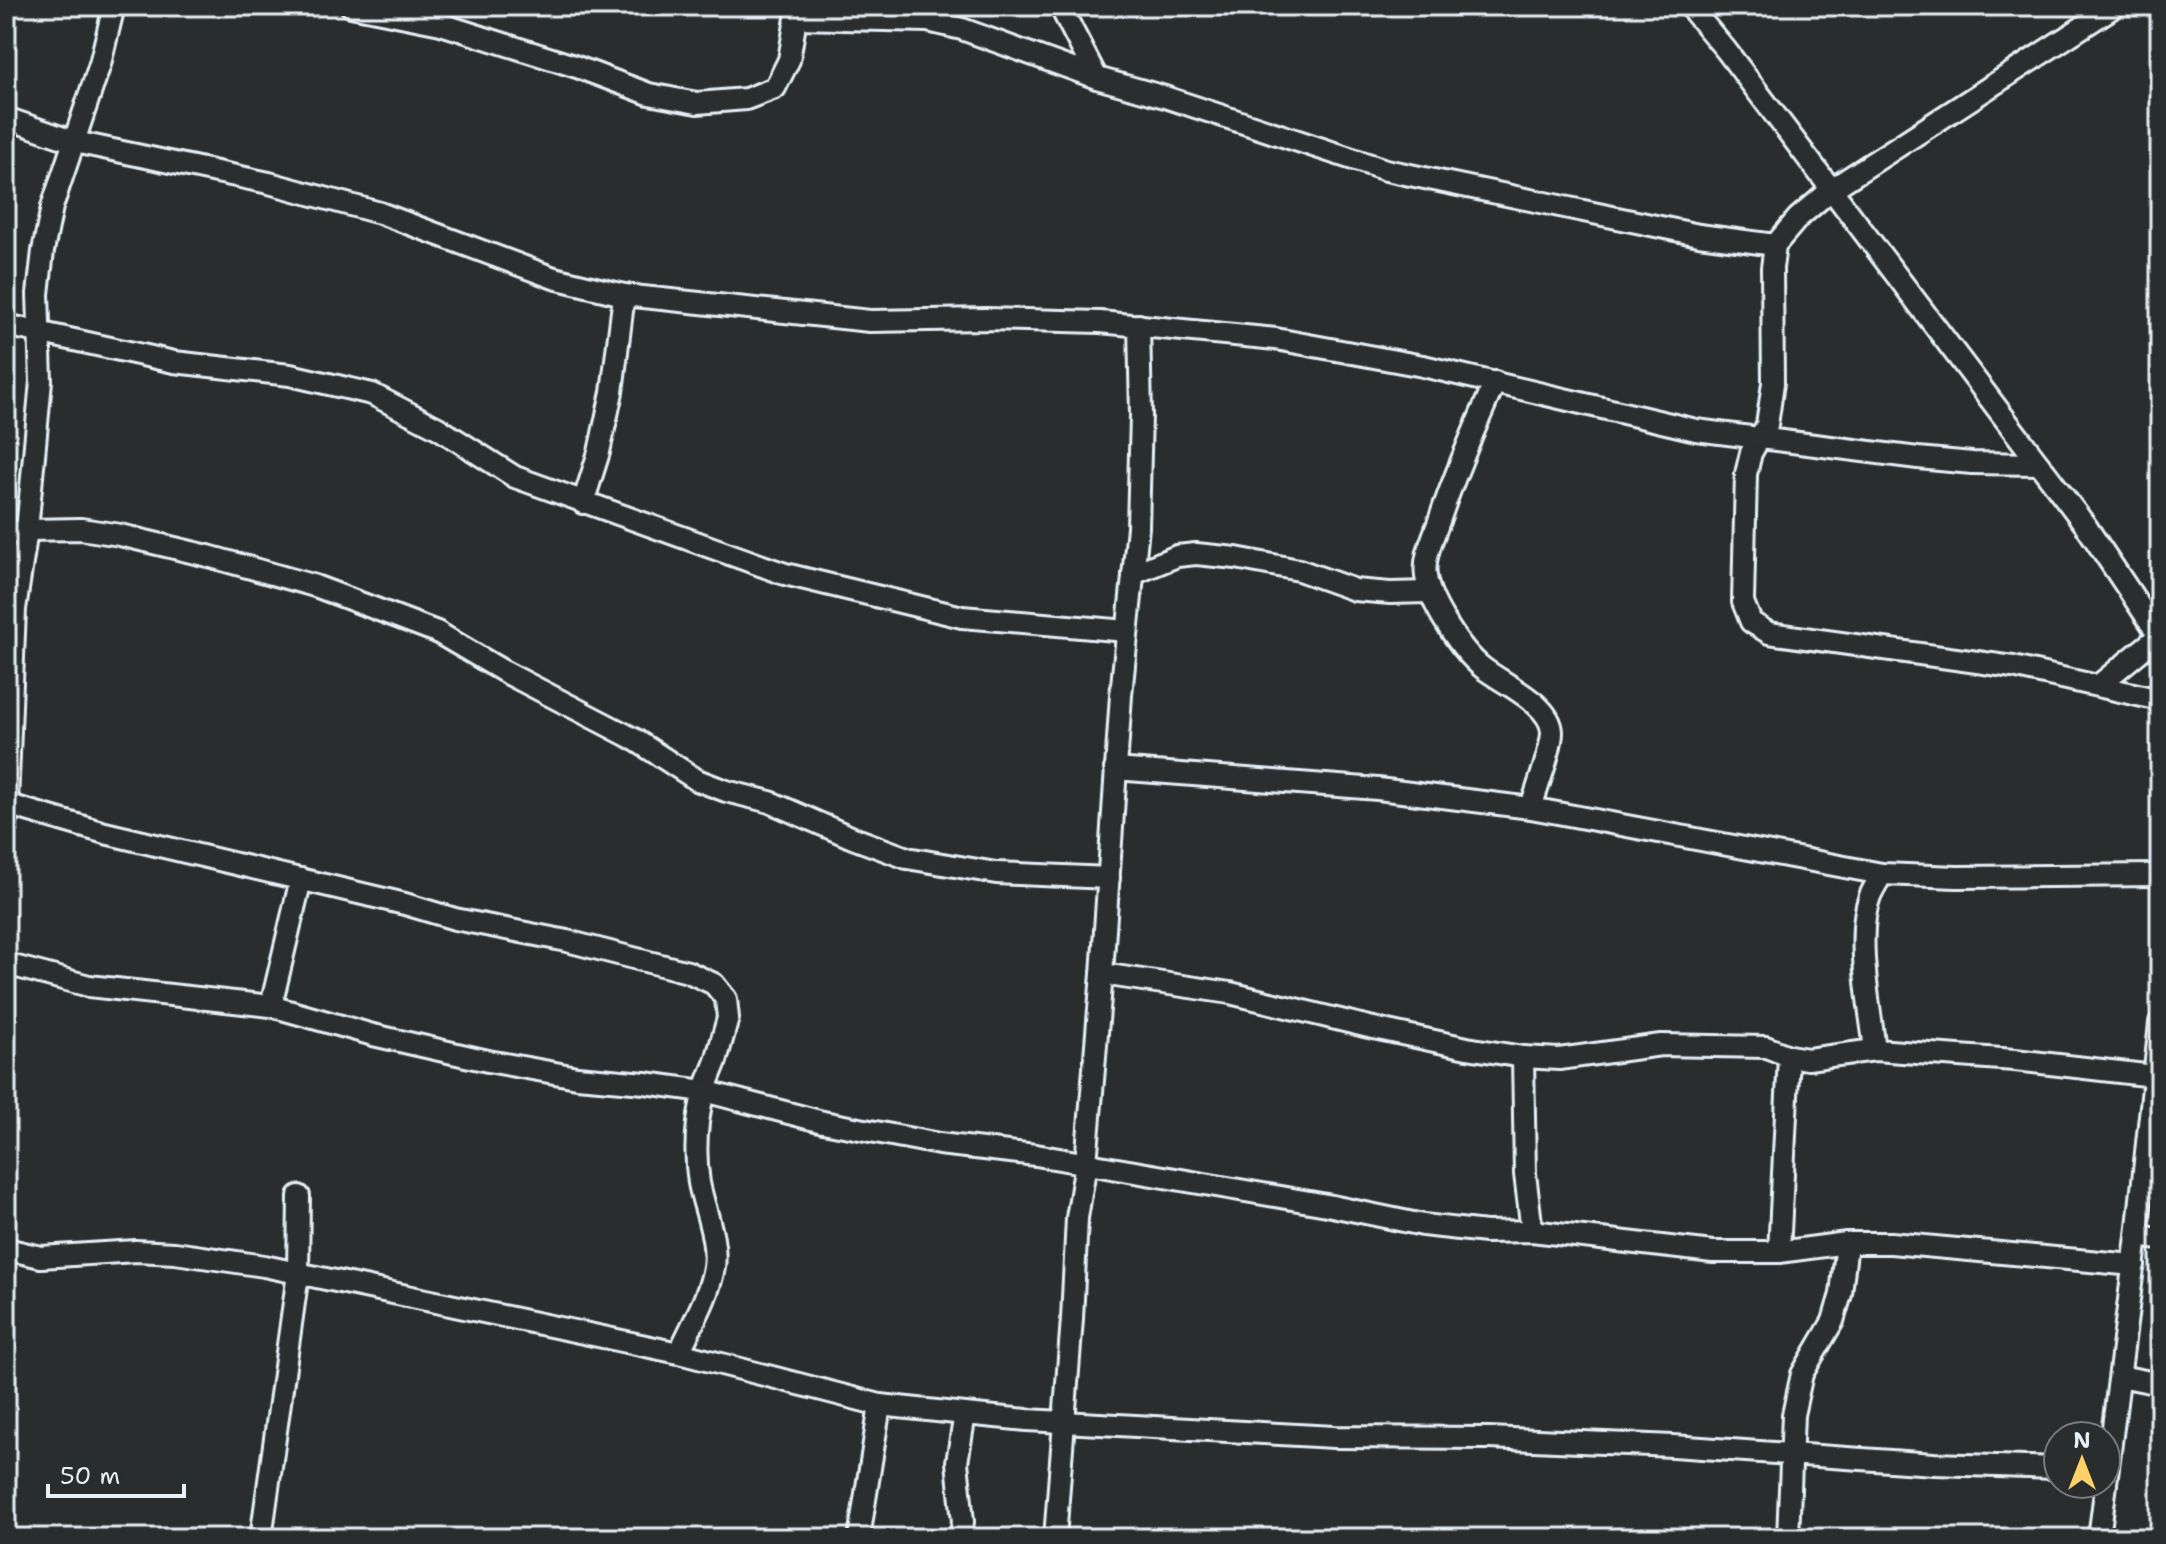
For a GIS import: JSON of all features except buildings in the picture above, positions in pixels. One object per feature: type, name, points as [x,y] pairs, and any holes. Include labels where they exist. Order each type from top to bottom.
[{"type":"street","points":[[6,827],[15,609],[27,530],[41,381],[38,294],[43,251],[62,172],[100,64],[114,6]]},
{"type":"street","points":[[351,6],[441,24],[577,67],[649,94],[697,103],[746,99],[775,88],[789,60],[796,12],[928,21],[962,29],[1097,78],[1165,97],[1386,170],[1699,235],[1775,245]]},
{"type":"street","points":[[1689,6],[1726,50],[2086,526],[2160,636],[2099,685]]},
{"type":"street","points":[[2115,6],[1832,189],[1798,218],[1775,245],[1772,268],[1773,383],[1767,425],[1751,453],[1746,474],[1743,602],[1751,622],[1769,633],[2013,667],[2160,700]]},
{"type":"street","points":[[1067,8],[1097,78]]},
{"type":"street","points":[[6,118],[75,142],[269,183],[366,209],[554,278],[624,295],[870,321],[986,319],[1139,325],[1276,339],[1423,366],[1696,430],[1959,462],[2039,464]]},
{"type":"street","points":[[583,503],[599,452],[612,392],[624,295]]},
{"type":"street","points":[[6,325],[174,362],[290,375],[372,394],[438,428],[515,477],[785,574],[962,617],[1127,631]]},
{"type":"street","points":[[1055,1538],[1077,1218],[1086,1163],[1115,769],[1138,527],[1141,415],[1139,325]]},
{"type":"street","points":[[1495,382],[1462,456],[1428,554],[1425,574],[1429,592],[1465,651],[1484,669],[1539,708],[1549,720],[1552,734],[1531,808]]},
{"type":"street","points":[[6,534],[27,530],[81,529],[120,535],[315,586],[394,617],[415,622],[607,723],[697,780],[770,802],[907,858],[996,873],[1109,878]]},
{"type":"street","points":[[1133,574],[1177,556],[1196,554],[1299,570],[1355,590],[1429,592]]},
{"type":"street","points":[[1115,769],[1378,789],[1531,808],[1882,874],[1957,877],[2160,875]]},
{"type":"street","points":[[7,804],[105,833],[455,919],[626,955],[688,972],[714,984],[726,999],[728,1018],[704,1091],[695,1133],[699,1180],[715,1254],[714,1268],[709,1287],[679,1353]]},
{"type":"street","points":[[1875,1050],[1863,923],[1870,896],[1882,874]]},
{"type":"street","points":[[271,1006],[301,879]]},
{"type":"street","points":[[6,964],[89,986],[271,1006],[373,1035],[488,1061],[577,1077],[704,1091],[823,1122],[939,1144],[1086,1163],[1423,1225],[1486,1232],[1532,1231],[1713,1252],[1779,1252],[1847,1243],[1891,1243],[2134,1265]]},
{"type":"street","points":[[1102,974],[1230,993],[1411,1036],[1523,1057],[1559,1059],[1661,1045],[1766,1047],[1808,1059],[1875,1050],[2015,1060],[2154,1076]]},
{"type":"street","points":[[2114,1420],[2160,1023]]},
{"type":"street","points":[[1779,1252],[1789,1056]]},
{"type":"street","points":[[1523,1057],[1525,1174],[1532,1231]]},
{"type":"street","points":[[261,1538],[298,1274],[299,1196]]},
{"type":"street","points":[[2137,1236],[2160,1239]]},
{"type":"street","points":[[1788,1538],[1793,1415],[1802,1374],[1833,1321],[1841,1294],[1847,1243]]},
{"type":"street","points":[[6,1249],[41,1257],[136,1251],[175,1253],[264,1266],[679,1353],[880,1405],[965,1414],[1334,1437],[1489,1438],[2042,1467]]},
{"type":"street","points":[[2120,1376],[2160,1384]]},
{"type":"street","points":[[859,1538],[880,1405]]},
{"type":"street","points":[[960,1538],[963,1522],[957,1462],[965,1414]]},
{"type":"street","points":[[2099,1538],[2103,1500]]}]
